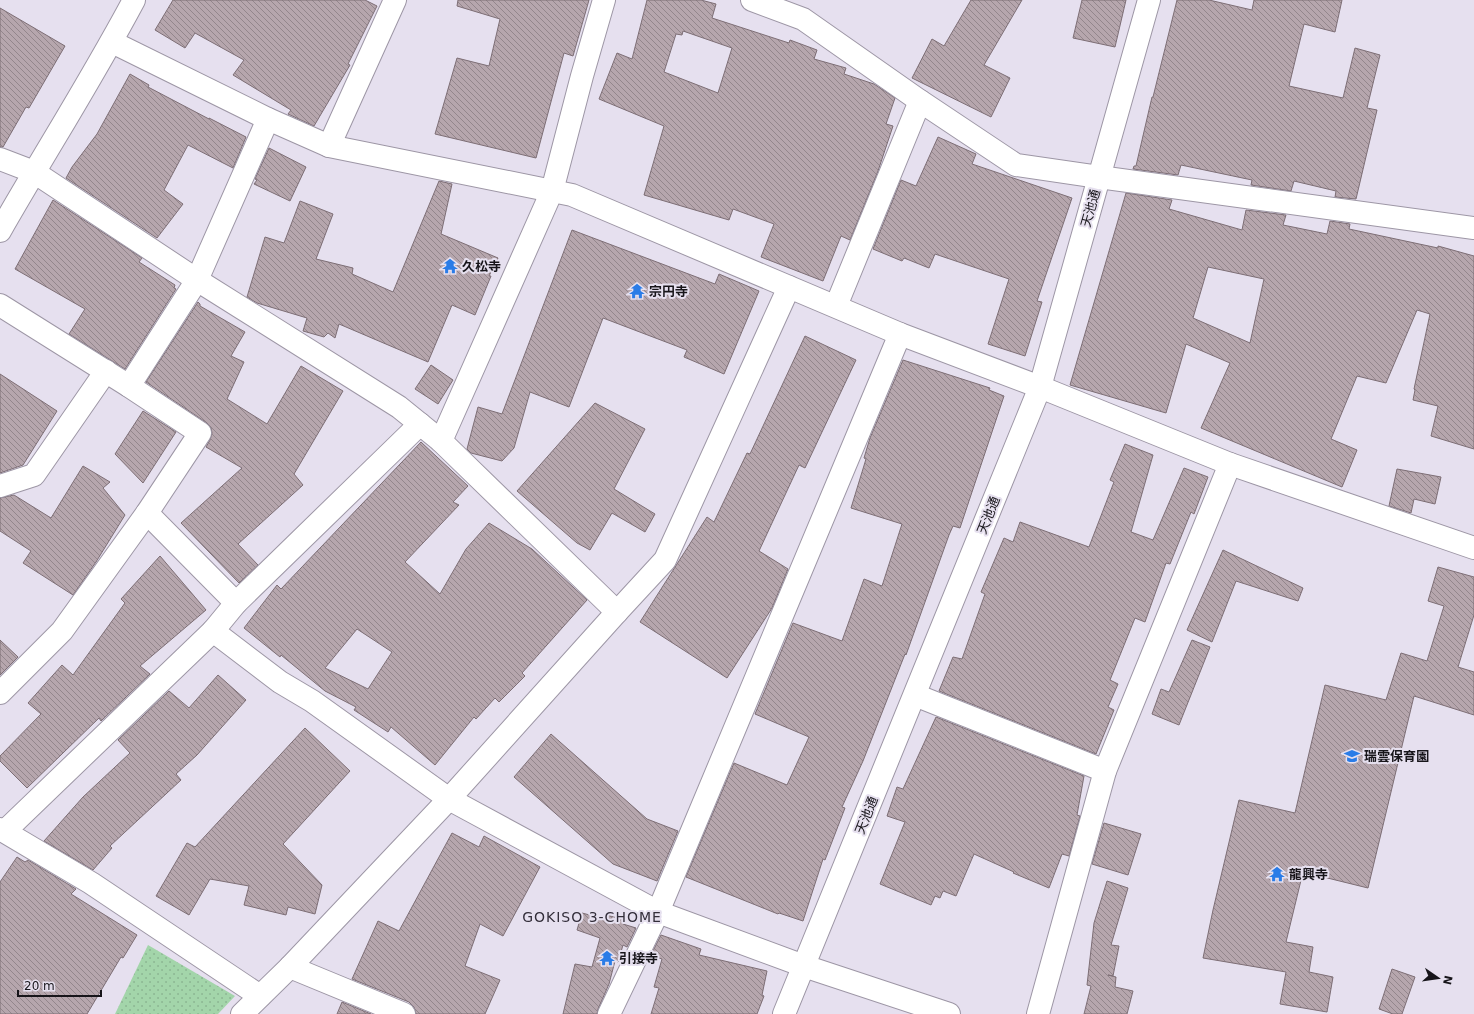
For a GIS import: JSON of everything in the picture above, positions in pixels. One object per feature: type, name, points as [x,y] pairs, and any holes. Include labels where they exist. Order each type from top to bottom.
[{"type":"street","points":[[0,231],[112,42],[134,0]]},
{"type":"street","points":[[329,146],[395,0]]},
{"type":"street","points":[[441,441],[552,190],[604,0]]},
{"type":"street","points":[[752,0],[804,19],[1016,165],[1099,178],[1474,228]]},
{"type":"street","name":"天池通","points":[[784,1014],[1040,387],[1149,0]]},
{"type":"street","points":[[112,42],[268,119],[329,146],[572,195],[790,286],[900,334],[1040,387],[1230,464],[1474,548]]},
{"type":"street","points":[[836,306],[920,100]]},
{"type":"street","points":[[129,386],[197,280],[268,119]]},
{"type":"street","points":[[0,159],[34,172],[197,280],[399,407],[441,441],[617,612]]},
{"type":"street","points":[[242,1014],[290,967],[450,799],[665,560],[790,286]]},
{"type":"street","points":[[0,306],[106,371],[200,433],[147,513],[62,631],[0,693]]},
{"type":"street","points":[[609,1014],[658,912],[900,334]]},
{"type":"street","points":[[0,486],[34,475],[106,371]]},
{"type":"street","points":[[260,996],[90,883],[2,830],[213,631],[236,603],[420,424]]},
{"type":"street","points":[[1038,1014],[1105,771],[1230,464]]},
{"type":"street","points":[[147,513],[236,603]]},
{"type":"street","points":[[213,631],[280,682],[312,701],[450,799],[658,912],[804,966],[949,1014]]},
{"type":"street","points":[[915,695],[1105,771]]},
{"type":"street","points":[[290,967],[404,1014]]},
{"type":"green space","points":[[148,945],[235,996],[218,1014],[115,1014]]},
{"type":"building","points":[[173,0],[365,0],[377,6],[348,64],[350,65],[314,126],[288,114],[291,110],[233,75],[244,60],[195,33],[185,48],[155,30]]},
{"type":"building","points":[[458,0],[589,0],[573,56],[564,53],[536,158],[435,134],[457,58],[489,66],[500,19],[457,6]]},
{"type":"building","points":[[647,0],[701,0],[716,4],[712,18],[789,43],[790,40],[817,50],[814,59],[846,68],[844,74],[874,84],[895,98],[886,124],[893,126],[878,171],[850,240],[841,236],[823,281],[761,257],[774,224],[733,209],[729,220],[644,195],[664,126],[599,99],[617,53],[632,59]],"holes":[[[683,31],[732,48],[718,93],[664,72],[676,34],[682,35]]]},
{"type":"building","points":[[971,0],[1022,0],[984,65],[1010,78],[991,117],[912,78],[932,39],[944,46]]},
{"type":"building","points":[[1082,0],[1126,0],[1115,47],[1073,38]]},
{"type":"building","points":[[1177,0],[1209,0],[1252,10],[1254,0],[1342,0],[1335,32],[1304,24],[1289,86],[1343,98],[1355,48],[1380,55],[1367,108],[1377,110],[1356,199],[1335,197],[1336,191],[1294,181],[1291,191],[1251,185],[1252,180],[1181,165],[1178,175],[1133,169],[1134,166],[1136,166]]},
{"type":"building","points":[[0,8],[65,46],[29,108],[26,107],[3,147],[0,147]]},
{"type":"building","points":[[130,74],[149,85],[148,87],[246,137],[233,168],[188,145],[164,190],[183,204],[157,238],[66,178],[72,167],[97,134]]},
{"type":"building","points":[[938,137],[976,154],[972,164],[1072,198],[1037,301],[1042,302],[1025,356],[988,344],[1009,279],[935,254],[929,268],[904,258],[902,261],[873,249],[901,180],[916,186]]},
{"type":"building","points":[[269,148],[306,167],[290,201],[254,184],[257,180],[255,179]]},
{"type":"building","points":[[439,181],[452,184],[441,234],[498,258],[489,276],[491,276],[475,315],[452,305],[428,362],[339,324],[335,338],[328,333],[324,337],[303,331],[307,318],[257,303],[247,297],[265,237],[284,243],[300,201],[333,214],[316,259],[353,268],[352,274],[393,292]]},
{"type":"building","points":[[1126,193],[1172,200],[1169,209],[1242,230],[1246,210],[1286,215],[1283,225],[1327,234],[1330,221],[1350,224],[1349,229],[1438,248],[1438,246],[1474,256],[1474,449],[1431,436],[1438,406],[1413,400],[1430,314],[1417,310],[1386,383],[1357,376],[1331,439],[1357,450],[1342,487],[1201,428],[1230,363],[1186,344],[1166,413],[1070,385]],"holes":[[[1208,267],[1264,279],[1250,343],[1193,318]]]},
{"type":"building","points":[[53,200],[142,258],[139,262],[175,285],[174,288],[176,289],[125,369],[69,334],[85,309],[15,269]]},
{"type":"building","points":[[572,230],[715,284],[719,274],[759,291],[724,374],[684,357],[687,350],[603,318],[569,407],[530,392],[514,448],[502,461],[471,453],[467,449],[478,407],[502,414]]},
{"type":"building","points":[[198,302],[200,306],[245,332],[231,356],[244,362],[227,399],[267,424],[301,366],[343,391],[294,474],[303,485],[238,544],[258,565],[239,583],[181,523],[242,468],[206,447],[212,433],[211,428],[207,423],[146,382]]},
{"type":"building","points":[[805,336],[856,360],[805,468],[799,465],[759,551],[788,569],[772,608],[727,678],[640,622],[707,517],[714,522],[747,453],[750,454]]},
{"type":"building","points":[[903,360],[990,388],[989,390],[1004,396],[960,528],[953,526],[949,535],[906,655],[905,654],[863,761],[842,807],[845,808],[825,860],[823,859],[803,921],[779,913],[778,914],[686,877],[734,763],[787,785],[809,737],[755,714],[793,623],[842,641],[864,579],[882,586],[902,524],[851,508],[866,459],[864,458],[870,438]]},
{"type":"building","points":[[431,365],[453,380],[438,404],[415,389]]},
{"type":"building","points":[[0,374],[57,411],[23,465],[0,473]]},
{"type":"building","points":[[595,403],[645,429],[614,489],[655,514],[645,532],[612,513],[590,550],[577,543],[517,491]]},
{"type":"building","points":[[143,411],[176,432],[143,483],[115,454]]},
{"type":"building","points":[[421,442],[468,486],[453,502],[459,505],[405,562],[440,594],[466,549],[489,523],[532,549],[587,600],[522,673],[525,676],[499,702],[495,698],[476,719],[474,717],[435,765],[391,727],[388,732],[354,710],[356,707],[325,691],[281,655],[280,657],[244,628],[277,585],[281,589]],"holes":[[[357,629],[392,652],[368,689],[325,668]]]},
{"type":"building","points":[[1125,444],[1153,455],[1131,532],[1153,540],[1184,468],[1208,477],[1194,514],[1191,512],[1170,564],[1166,563],[1145,622],[1135,618],[1110,680],[1118,684],[1108,707],[1114,710],[1096,754],[939,691],[953,657],[962,659],[985,594],[981,592],[1004,538],[1013,542],[1020,522],[1089,547],[1114,482],[1110,480]]},
{"type":"building","points":[[83,466],[110,482],[103,488],[125,515],[96,562],[73,595],[23,563],[31,551],[0,531],[0,498],[14,495],[51,518]]},
{"type":"building","points":[[1397,469],[1441,477],[1435,504],[1414,499],[1411,513],[1389,506]]},
{"type":"building","points":[[1223,550],[1303,588],[1298,601],[1236,581],[1212,642],[1187,630]]},
{"type":"building","points":[[160,556],[206,610],[140,666],[150,674],[101,721],[99,718],[27,788],[0,761],[0,756],[41,714],[28,703],[62,665],[73,675],[125,603],[121,599]]},
{"type":"building","points":[[1438,567],[1474,577],[1474,615],[1458,667],[1474,672],[1474,715],[1414,696],[1368,888],[1303,872],[1286,942],[1313,947],[1309,972],[1333,977],[1327,1012],[1280,1004],[1286,972],[1203,958],[1239,800],[1295,813],[1325,685],[1386,700],[1401,653],[1427,661],[1444,606],[1428,601]]},
{"type":"building","points":[[0,640],[18,657],[0,675]]},
{"type":"building","points":[[1192,640],[1210,647],[1179,725],[1152,714],[1161,689],[1169,692]]},
{"type":"building","points":[[218,675],[246,700],[197,755],[176,774],[181,780],[110,846],[112,848],[93,870],[44,841],[83,797],[130,753],[118,740],[169,691],[189,708]]},
{"type":"building","points":[[936,717],[1084,776],[1077,815],[1080,816],[1069,856],[1062,854],[1049,888],[1013,873],[1014,872],[974,854],[956,896],[943,891],[940,898],[935,896],[931,905],[880,884],[905,822],[887,816],[897,787],[903,789]]},
{"type":"building","points":[[305,728],[350,771],[283,844],[322,885],[315,914],[288,907],[286,915],[244,905],[249,886],[210,879],[189,915],[156,896],[187,843],[195,847]]},
{"type":"building","points":[[551,734],[647,819],[678,831],[657,881],[613,864],[514,777]]},
{"type":"building","points":[[1104,823],[1141,834],[1128,875],[1092,864]]},
{"type":"building","points":[[452,833],[479,847],[484,836],[540,867],[503,936],[480,924],[465,966],[500,980],[485,1014],[416,1014],[414,1007],[409,1002],[352,979],[378,921],[399,931]]},
{"type":"building","points":[[17,857],[25,862],[28,860],[76,889],[71,894],[137,935],[123,958],[121,957],[87,1014],[0,1014],[0,882]]},
{"type":"building","points":[[1107,881],[1128,888],[1111,945],[1119,946],[1113,976],[1108,975],[1116,977],[1115,987],[1133,991],[1127,1014],[1084,1014],[1091,986],[1087,985],[1094,923]]},
{"type":"building","points":[[582,913],[605,919],[607,915],[624,920],[623,924],[636,928],[627,947],[623,945],[618,962],[615,961],[609,984],[597,1014],[563,1014],[575,964],[592,967],[600,938],[577,930]]},
{"type":"building","points":[[661,935],[701,949],[699,955],[767,971],[762,995],[764,996],[757,1014],[651,1014],[659,988],[654,987],[662,959],[651,955]]},
{"type":"building","points":[[1392,969],[1415,977],[1402,1014],[1393,1014],[1379,1009]]},
{"type":"building","points":[[342,1002],[371,1014],[337,1014]]},
{"type":"place","name":"久松寺","points":[[450,266]]},
{"type":"place","name":"宗円寺","points":[[637,291]]},
{"type":"place","name":"瑞雲保育園","points":[[1352,756]]},
{"type":"place","name":"龍興寺","points":[[1277,874]]},
{"type":"place","name":"引接寺","points":[[607,958]]},
{"type":"district","name":"GOKISO 3-CHOME","points":[[592,917]]}]
